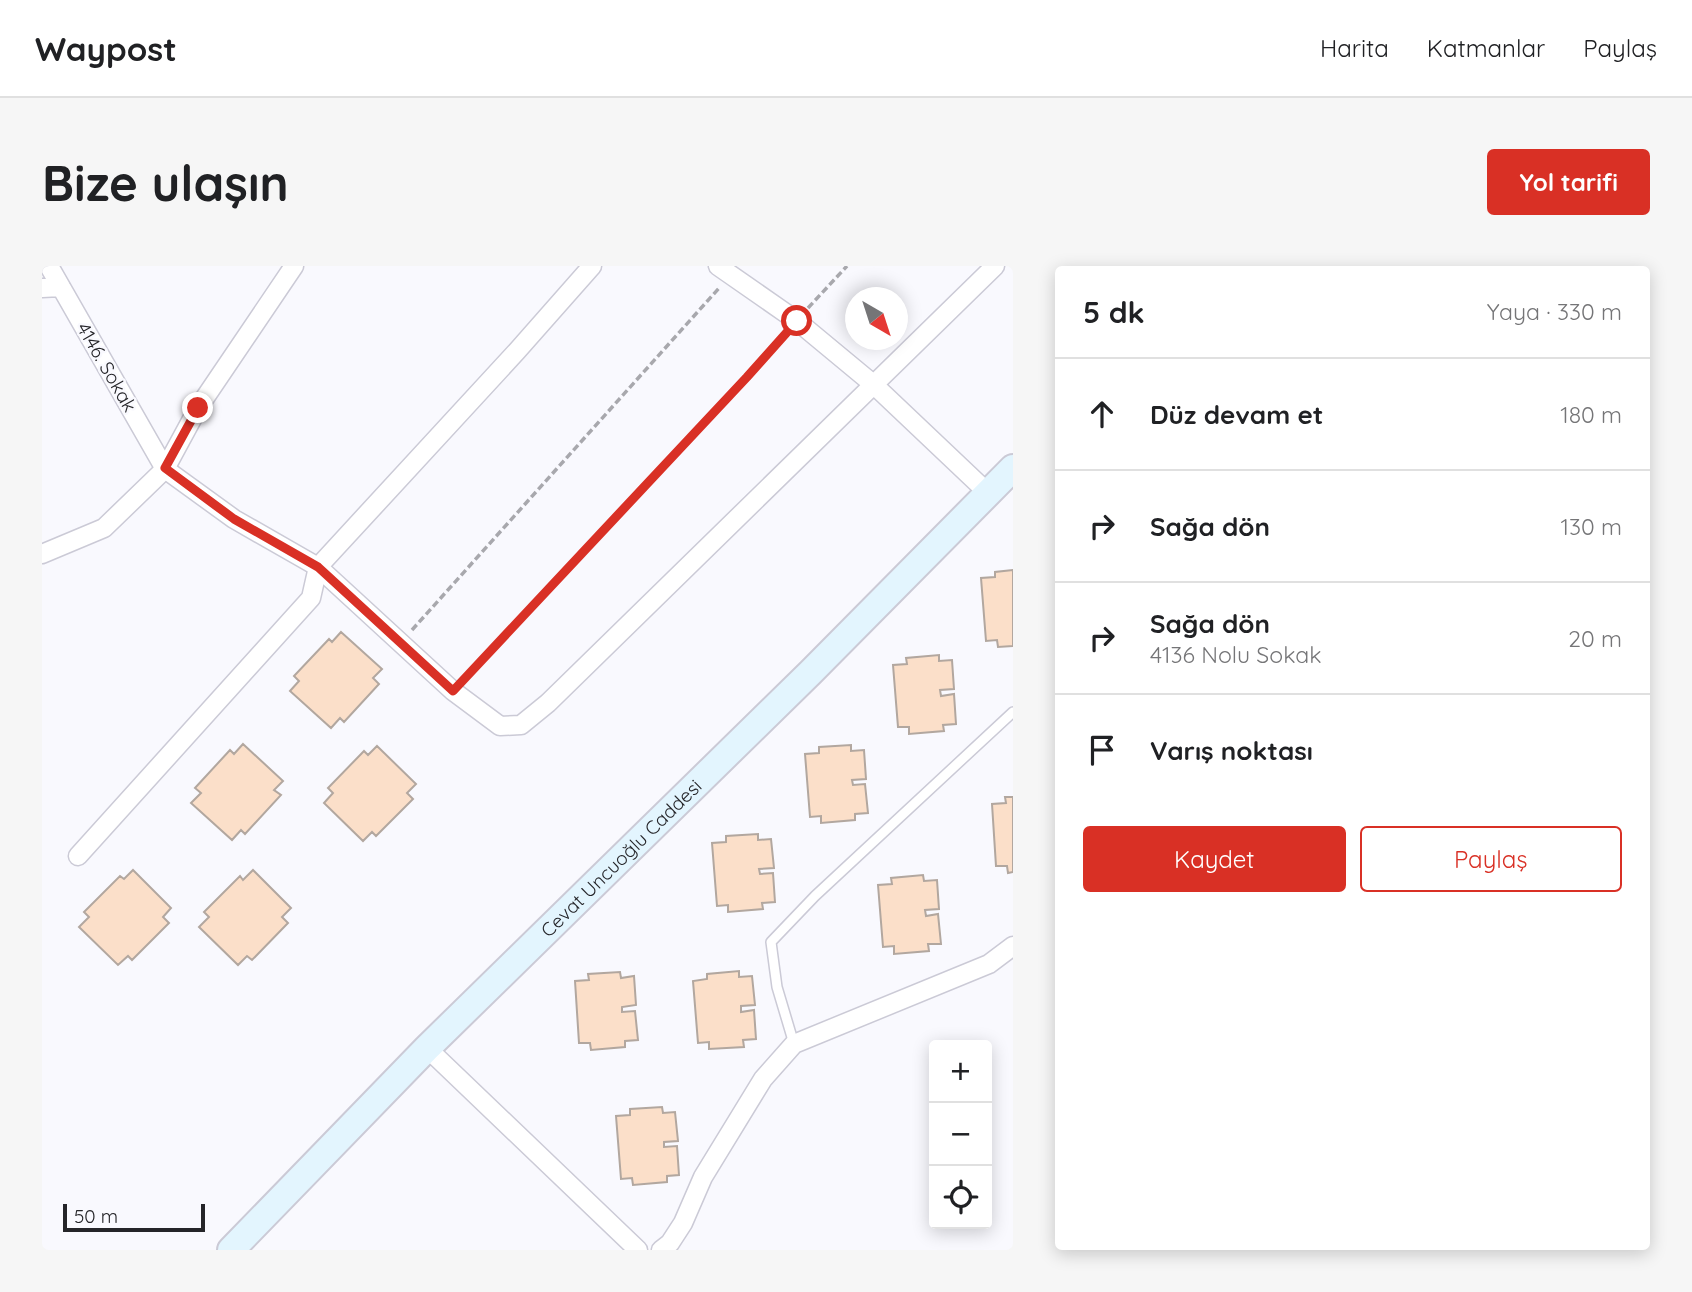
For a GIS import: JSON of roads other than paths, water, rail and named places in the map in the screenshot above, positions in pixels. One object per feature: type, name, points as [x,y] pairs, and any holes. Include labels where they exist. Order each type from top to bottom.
[{"type":"street","name":"4146. Sokak","points":[[49,266],[165,468]]},
{"type":"street","points":[[42,554],[104,528],[165,468],[198,408],[294,266]]},
{"type":"street","points":[[78,856],[311,598],[318,567],[592,266]]},
{"type":"street","points":[[165,468],[234,519],[318,567],[453,691],[500,726],[521,725],[548,703],[995,266]]},
{"type":"street","points":[[725,271],[797,321],[873,384],[988,492]]},
{"type":"street","points":[[42,288],[61,287]]},
{"type":"street","name":"Cevat Uncuoğlu Caddesi","points":[[231,1250],[427,1048],[820,662],[1013,468]]},
{"type":"street","points":[[661,1250],[670,1243],[683,1223],[703,1177],[762,1079],[794,1044],[989,964],[1013,946]]},
{"type":"street","points":[[427,1048],[638,1250]]},
{"type":"lane","points":[[794,1044],[777,987],[771,942],[815,896],[1013,712]]}]
